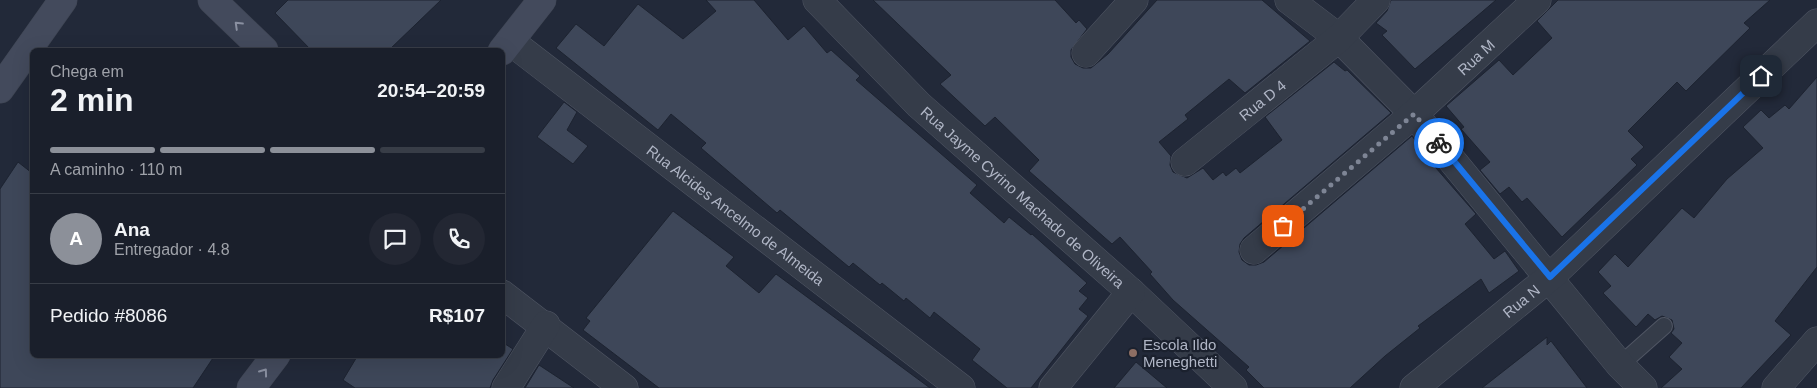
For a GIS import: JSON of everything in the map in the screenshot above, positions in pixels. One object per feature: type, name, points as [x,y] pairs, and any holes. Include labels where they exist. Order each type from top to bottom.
[{"type":"main road","points":[[2,83],[63,0]]},
{"type":"main road","points":[[212,0],[262,48]]},
{"type":"main road","points":[[503,47],[542,0]]},
{"type":"main road","points":[[251,388],[274,358]]},
{"type":"street","name":"Rua Jayme Cyrino Machado de Oliveira","points":[[817,0],[919,105],[1131,292],[1233,388]]},
{"type":"street","points":[[1086,53],[1134,0]]},
{"type":"street","points":[[1289,0],[1339,38],[1414,114],[1550,277],[1620,365],[1643,388]]},
{"type":"street","name":"Rua D 4","points":[[1185,162],[1339,38],[1376,0]]},
{"type":"street","name":"Rua M","points":[[1254,250],[1414,114],[1537,0]]},
{"type":"street","name":"Rua N","points":[[1414,388],[1550,277],[1817,23]]},
{"type":"street","name":"Rua Alcides Ancelmo de Almeida","points":[[505,48],[961,388]]},
{"type":"street","points":[[1053,388],[1131,292]]},
{"type":"street","points":[[505,296],[546,325],[624,388]]},
{"type":"street","points":[[506,388],[546,325]]},
{"type":"street","points":[[1776,388],[1817,342]]},
{"type":"lane","points":[[1620,365],[1664,326]]},
{"type":"building","points":[[288,0],[441,0],[391,48],[309,48],[275,13]]},
{"type":"building","points":[[706,0],[754,0],[788,40],[804,26],[827,53],[831,50],[860,76],[856,80],[977,185],[970,193],[1004,223],[1009,217],[1032,234],[1087,283],[1079,291],[1088,298],[1079,309],[1088,316],[1031,388],[1007,388],[972,360],[980,349],[934,312],[930,318],[906,298],[904,301],[882,283],[880,285],[853,263],[849,267],[780,210],[777,213],[701,148],[706,143],[671,114],[658,130],[556,48],[576,24],[604,46],[638,4],[683,39],[716,11]]},
{"type":"building","points":[[873,0],[1055,0],[1076,23],[1079,20],[1087,29],[1071,50],[1071,57],[1075,64],[1083,68],[1091,68],[1108,54],[1157,0],[1262,0],[1310,41],[1245,93],[1229,79],[1185,115],[1188,119],[1159,142],[1171,156],[1170,165],[1173,172],[1187,178],[1203,168],[1213,180],[1223,172],[1226,176],[1236,168],[1240,173],[1282,140],[1265,117],[1334,62],[1345,71],[1347,70],[1391,113],[1244,238],[1240,244],[1239,252],[1242,260],[1249,265],[1264,262],[1412,136],[1418,144],[1416,145],[1476,214],[1465,224],[1494,259],[1505,251],[1519,271],[1489,293],[1481,279],[1418,326],[1420,328],[1385,356],[1350,388],[1264,388],[1246,370],[1249,367],[1173,300],[1150,274],[1152,272],[1120,237],[1112,244],[1029,171],[1039,160],[995,117],[985,126],[940,84],[951,75]]},
{"type":"building","points":[[1391,0],[1496,0],[1415,69],[1382,35],[1387,31],[1376,23],[1387,11]]},
{"type":"building","points":[[1558,0],[1770,0],[1744,23],[1750,28],[1686,91],[1677,82],[1628,131],[1644,147],[1631,159],[1637,165],[1562,237],[1527,198],[1522,202],[1509,187],[1500,194],[1480,170],[1490,162],[1461,129],[1464,127],[1446,106],[1499,60],[1513,75],[1552,38],[1537,21]]},
{"type":"building","points":[[1817,77],[1817,267],[1775,321],[1791,335],[1741,388],[1661,388],[1682,369],[1669,357],[1682,343],[1671,333],[1674,329],[1672,320],[1662,316],[1655,320],[1648,314],[1636,327],[1603,293],[1611,286],[1598,272],[1615,254],[1628,267],[1682,208],[1694,218],[1727,179],[1763,148],[1743,127],[1761,110],[1769,118],[1785,105],[1789,109]]},
{"type":"building","points":[[564,102],[577,112],[567,130],[588,146],[573,164],[537,137]]},
{"type":"building","points":[[18,162],[30,171],[30,358],[213,358],[193,388],[0,388],[0,189]]},
{"type":"building","points":[[673,211],[734,257],[726,266],[759,293],[776,274],[930,388],[659,388],[583,330],[590,321],[586,318]]},
{"type":"building","points":[[1547,337],[1547,345],[1551,341],[1587,388],[1482,388]]},
{"type":"building","points":[[505,344],[513,349],[490,388],[355,388],[343,380],[356,358],[505,358]]},
{"type":"building","points":[[1136,362],[1167,388],[1114,388]]},
{"type":"building","points":[[539,365],[574,388],[525,388]]},
{"type":"way so far","points":[[1283,226],[1414,114],[1439,143]]},
{"type":"place","name":"Escola Ildo Meneghetti","points":[[1133,353]]},
{"type":"route","points":[[1439,143],[1550,277],[1761,76]]}]
